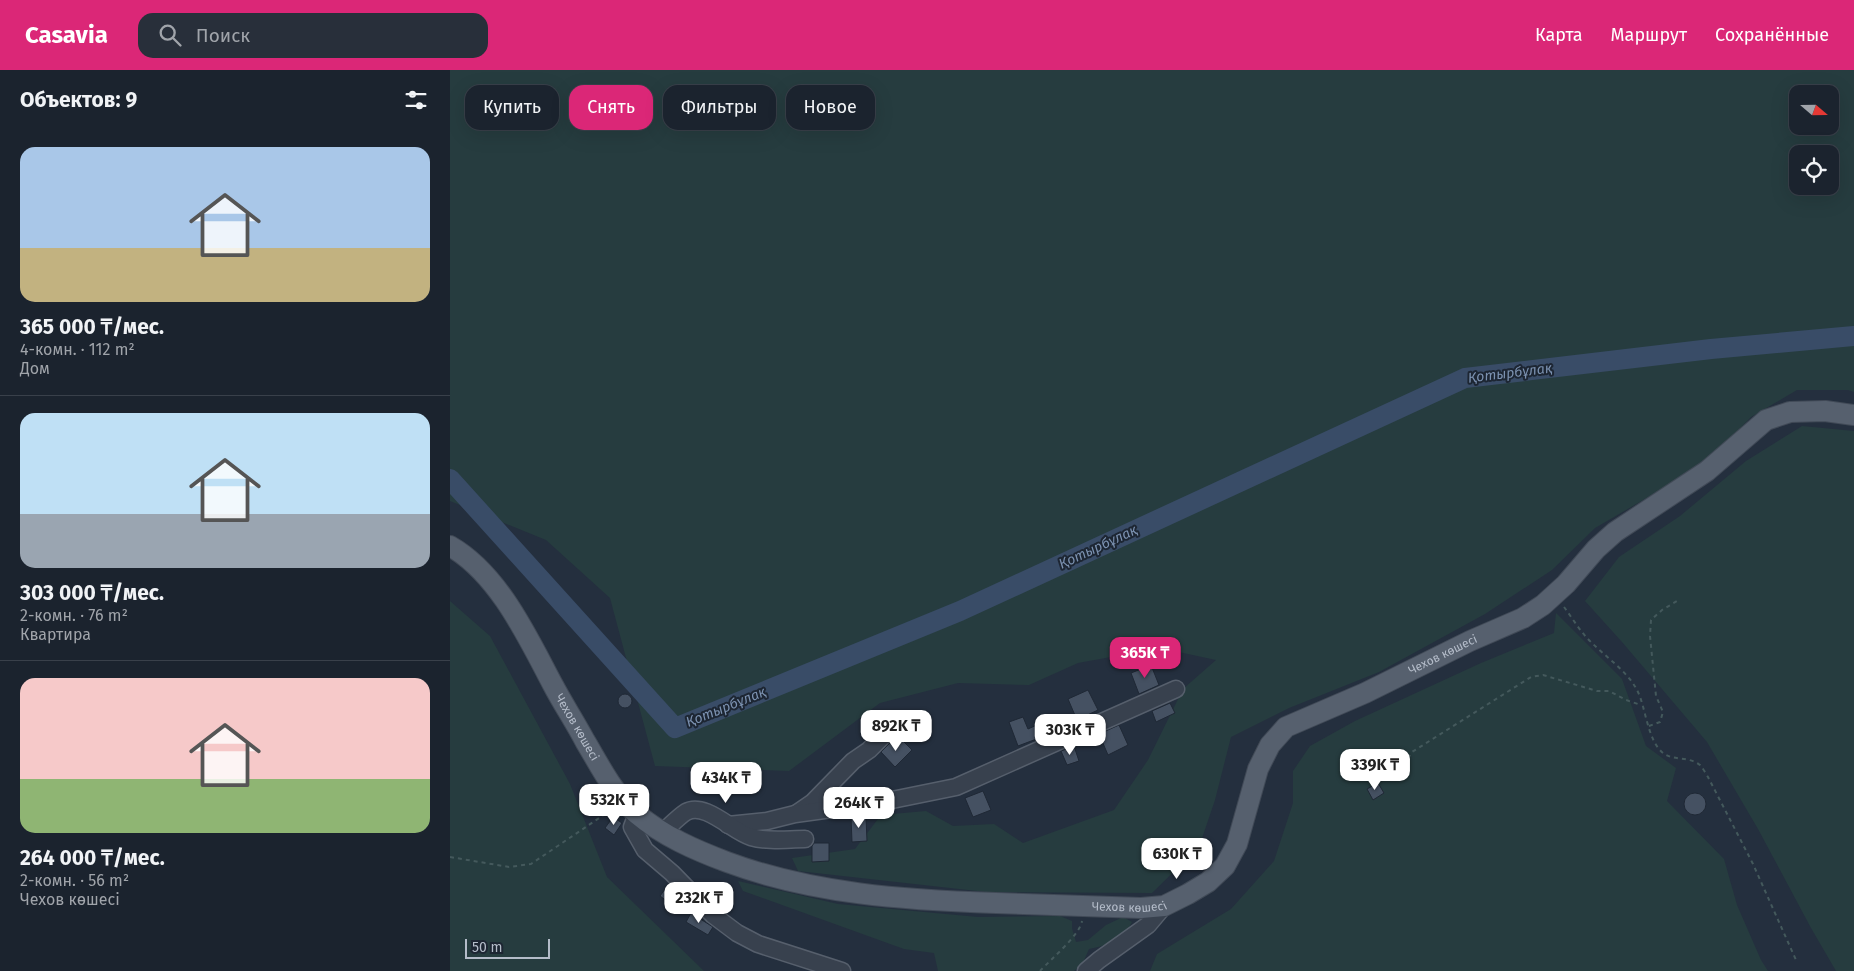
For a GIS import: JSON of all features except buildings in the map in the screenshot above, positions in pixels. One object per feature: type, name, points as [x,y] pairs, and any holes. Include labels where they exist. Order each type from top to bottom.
[{"type":"main road","name":"Чехов көшесі","points":[[450,546],[483,574],[506,602],[593,754],[630,808],[663,832],[713,857],[745,869],[806,886],[928,901],[1141,908],[1164,906],[1208,882],[1225,866],[1237,844],[1258,769],[1270,745],[1286,727],[1365,693],[1470,641],[1523,618],[1555,596],[1596,549],[1615,532],[1708,471],[1766,420],[1790,412],[1825,411],[1854,414]]},
{"type":"street","points":[[728,825],[767,821],[795,814],[882,802],[956,786],[1176,689]]},
{"type":"street","points":[[795,814],[813,802],[853,761],[869,750],[884,735],[894,730]]},
{"type":"street","points":[[630,808],[632,826],[645,850],[672,873],[713,916],[737,933],[758,944],[842,971]]},
{"type":"street","points":[[663,832],[688,811],[703,810],[715,815],[740,833],[753,838],[772,840],[805,839]]},
{"type":"street","points":[[1086,971],[1148,925],[1164,906]]},
{"type":"path","points":[[1555,596],[1590,642],[1628,676],[1638,691],[1654,739],[1664,753],[1674,758],[1686,758],[1700,765],[1708,777],[1753,864],[1796,960]]},
{"type":"path","points":[[1649,726],[1660,722],[1663,712],[1656,696],[1650,636],[1651,620],[1662,610],[1677,601]]},
{"type":"path","points":[[1389,771],[1404,765],[1412,752],[1531,677],[1543,675],[1597,691],[1609,691],[1626,700],[1642,705]]},
{"type":"path","points":[[450,857],[510,866],[531,864],[630,808]]},
{"type":"path","points":[[1040,971],[1082,925],[1084,906]]},
{"type":"green space","points":[[450,70],[1854,70],[1854,392],[1848,390],[1797,390],[1751,417],[1723,446],[1676,481],[1595,528],[1552,570],[1485,614],[1379,672],[1289,708],[1231,737],[1215,800],[1199,847],[1152,893],[986,892],[798,871],[792,858],[855,849],[881,815],[926,811],[953,826],[994,824],[1023,843],[1114,810],[1148,760],[1183,689],[1216,660],[1160,648],[1078,663],[1029,685],[958,683],[880,703],[789,771],[655,766],[610,598],[546,540],[450,501]]},
{"type":"green space","points":[[1802,426],[1854,431],[1854,971],[1836,971],[1758,829],[1707,742],[1585,601],[1619,557],[1680,516],[1746,461]]},
{"type":"green space","points":[[450,601],[490,636],[570,784],[607,877],[704,971],[450,971]]},
{"type":"green space","points":[[1556,613],[1622,679],[1646,746],[1676,768],[1667,801],[1724,859],[1737,905],[1761,960],[1768,971],[1150,971],[1157,954],[1231,909],[1274,861],[1293,803],[1293,771],[1310,746],[1355,721],[1481,663],[1554,633]]},
{"type":"green space","points":[[738,881],[838,904],[978,917],[1060,916],[1072,921],[1076,942],[1088,940],[1106,925],[1123,917],[1132,922],[1119,938],[1102,946],[1089,949],[1082,965],[1074,971],[938,971],[934,953],[904,949],[743,891]]},
{"type":"waterway","name":"Қотырбұлақ","points":[[450,479],[675,728],[960,611],[1465,378],[1711,349],[1854,336]]}]
